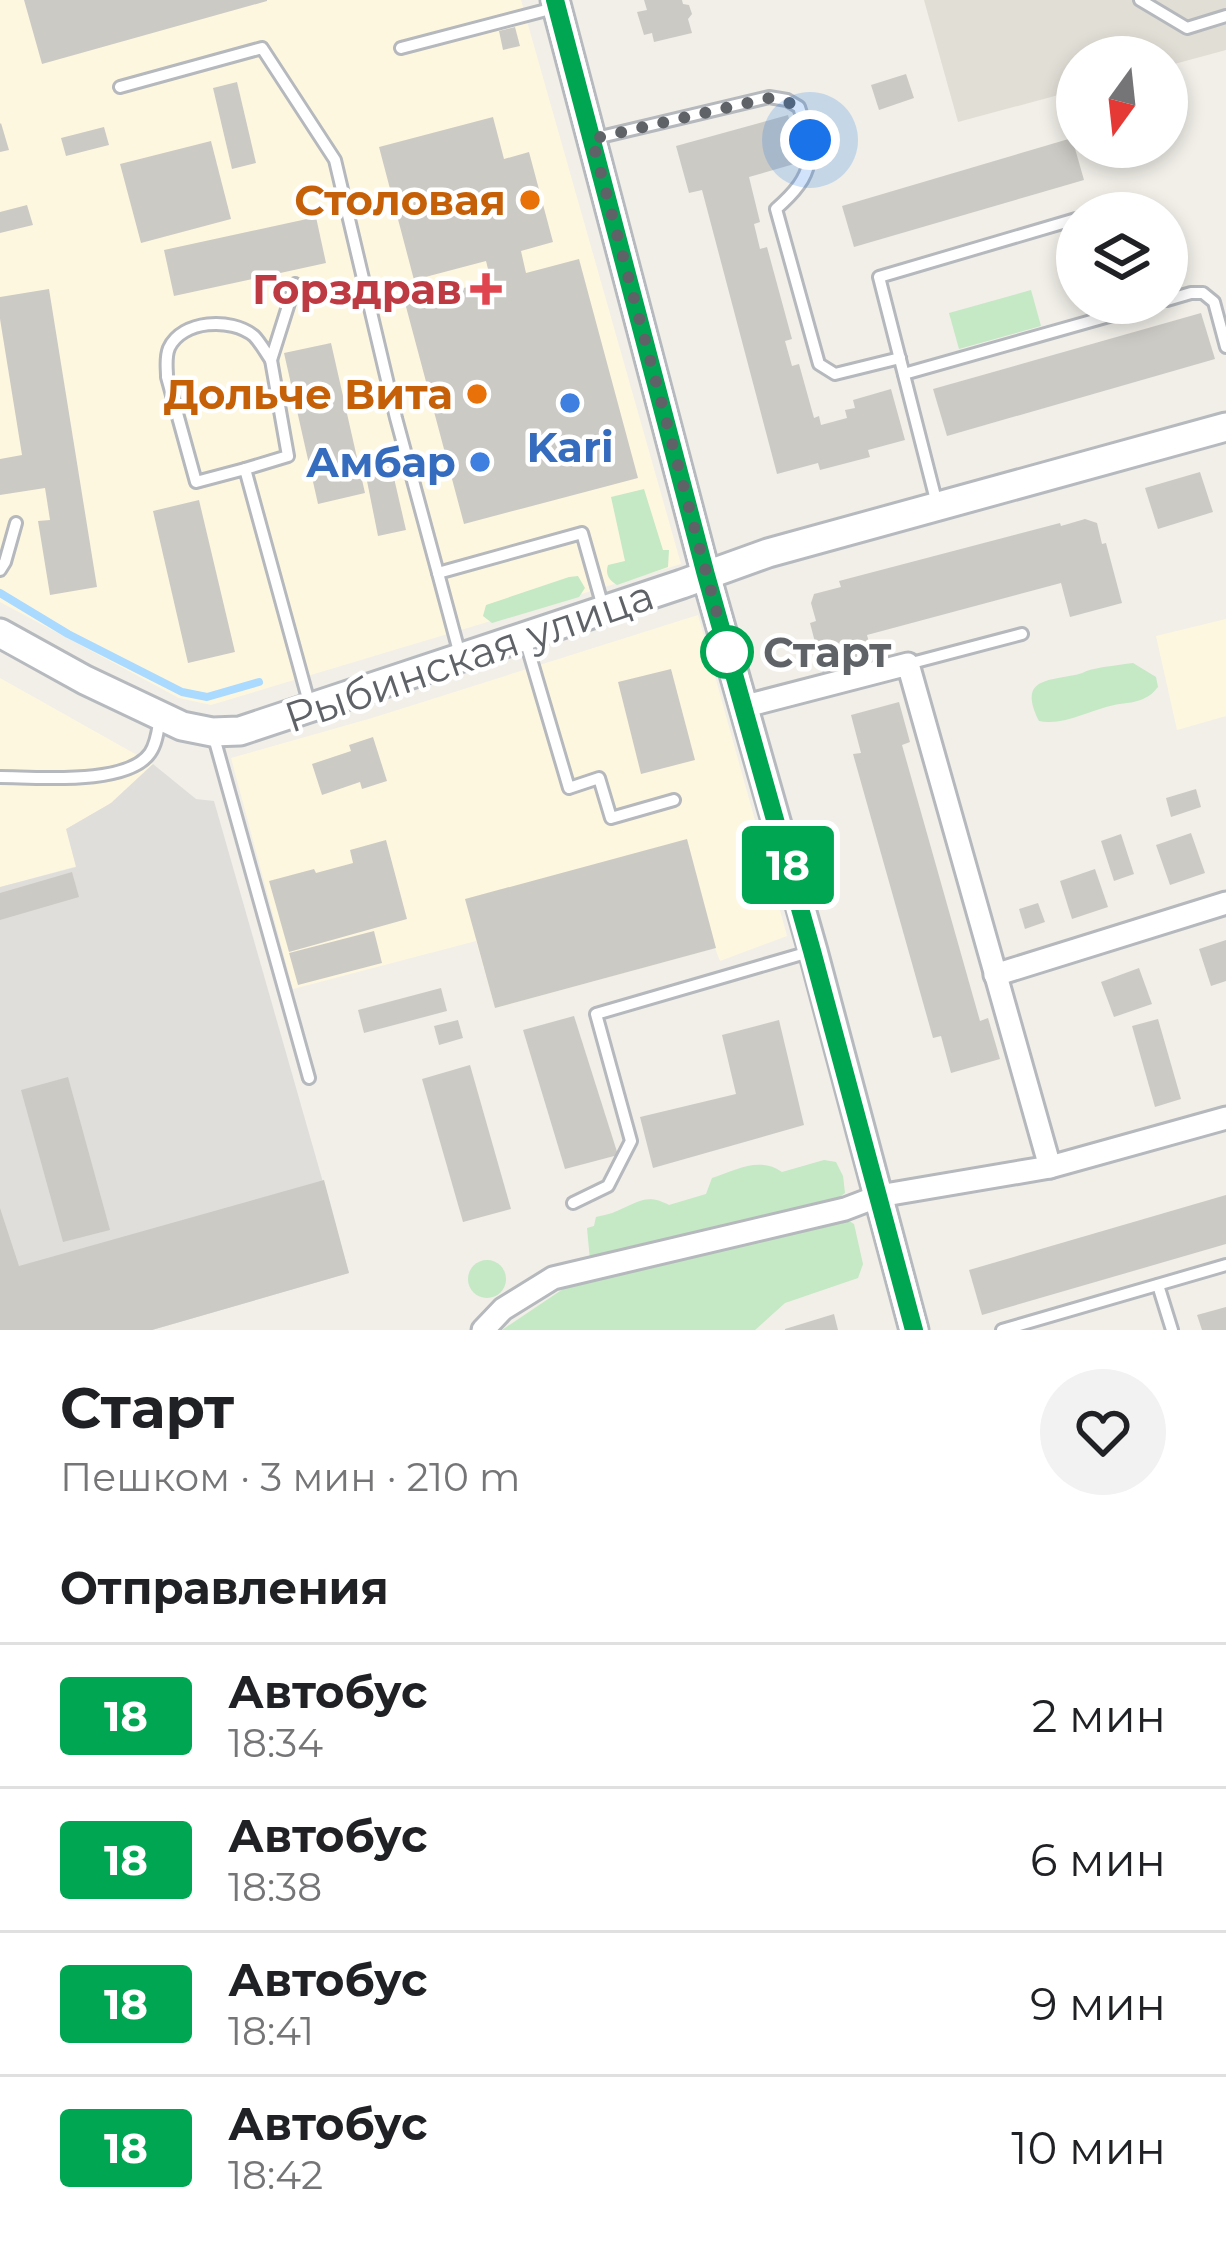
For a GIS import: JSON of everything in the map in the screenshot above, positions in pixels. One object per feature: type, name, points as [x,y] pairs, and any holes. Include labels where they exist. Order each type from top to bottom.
[{"type":"street","points":[[556,4],[706,575],[914,1330]]},
{"type":"street","name":"Рыбинская улица","points":[[0,633],[182,726],[240,731],[768,553],[1226,427]]},
{"type":"street","points":[[742,707],[908,664],[1050,1167]]},
{"type":"street","points":[[995,975],[1226,903]]},
{"type":"street","points":[[483,1330],[503,1309],[553,1278],[845,1209],[879,1196],[1050,1167],[1226,1118]]},
{"type":"lane","points":[[1140,0],[1186,28],[1226,16]]},
{"type":"lane","points":[[400,48],[556,4]]},
{"type":"lane","points":[[120,87],[262,48],[335,160],[391,397],[461,658]]},
{"type":"lane","points":[[592,139],[769,98],[799,107],[810,140],[809,172],[776,209],[818,364],[835,374],[900,358]]},
{"type":"lane","points":[[937,504],[879,277],[1056,225]]},
{"type":"lane","points":[[271,360],[296,284]]},
{"type":"lane","points":[[1188,294],[1204,293],[1214,302],[1226,347]]},
{"type":"lane","points":[[217,324],[234,326],[254,336],[271,360],[288,456],[245,469],[196,482],[167,377],[170,344],[182,332],[217,324]]},
{"type":"lane","points":[[904,374],[1081,324]]},
{"type":"lane","points":[[245,469],[310,709]]},
{"type":"lane","points":[[0,570],[16,523]]},
{"type":"lane","points":[[438,573],[582,533],[604,610]]},
{"type":"lane","points":[[908,664],[1022,634]]},
{"type":"lane","points":[[524,636],[568,788],[599,778],[611,818],[674,800]]},
{"type":"lane","points":[[0,777],[101,775],[128,768],[151,752],[160,716]]},
{"type":"lane","points":[[212,732],[309,1078]]},
{"type":"lane","points":[[573,1203],[608,1186],[631,1142],[596,1014],[812,951]]},
{"type":"lane","points":[[1001,1330],[1226,1265]]},
{"type":"lane","points":[[1158,1285],[1172,1330]]},
{"type":"lane","points":[[1055,1314],[1059,1330]]},
{"type":"shaded area","points":[[0,0],[521,0],[681,564],[211,705],[179,698],[0,602]]},
{"type":"shaded area","points":[[924,0],[1226,0],[1226,50],[1188,60],[1188,36],[1056,36],[1056,96],[958,122]]},
{"type":"shaded area","points":[[698,615],[787,936],[720,961],[715,948],[495,1008],[476,941],[293,989],[231,758]]},
{"type":"shaded area","points":[[1226,619],[1226,716],[1177,730],[1156,636]]},
{"type":"shaded area","points":[[0,678],[153,764],[111,803],[67,829],[77,866],[0,887]]},
{"type":"shaded area","points":[[153,764],[196,799],[214,801],[349,1273],[152,1330],[0,1330],[0,887],[76,867],[66,829],[111,803]]},
{"type":"green space","points":[[1031,290],[1041,326],[959,349],[949,313]]},
{"type":"green space","points":[[644,489],[663,550],[669,550],[668,567],[617,585],[608,576],[608,565],[625,561],[611,497]]},
{"type":"green space","points":[[578,576],[585,588],[579,597],[492,623],[483,616],[486,605]]},
{"type":"green space","points":[[1133,663],[1156,677],[1158,687],[1148,696],[1067,719],[1039,721],[1032,697],[1038,685]]},
{"type":"green space","points":[[824,1160],[836,1162],[843,1176],[845,1193],[830,1204],[590,1260],[587,1228],[594,1226],[596,1217],[643,1200],[669,1205],[706,1194],[712,1178],[748,1166],[765,1165],[782,1172]]},
{"type":"green space","points":[[846,1219],[854,1224],[863,1264],[858,1278],[785,1303],[755,1330],[502,1330],[563,1289]]},
{"type":"green space","points":[[487,1260],[500,1266],[506,1279],[500,1292],[487,1298],[474,1292],[468,1279],[474,1266]]},
{"type":"building","points":[[24,0],[267,0],[267,1],[42,64]]},
{"type":"building","points":[[644,0],[682,0],[692,14],[688,19],[692,33],[654,42],[652,33],[644,35],[637,12],[647,10]]},
{"type":"building","points":[[515,27],[520,46],[503,50],[499,31]]},
{"type":"building","points":[[906,74],[914,98],[879,110],[871,85]]},
{"type":"building","points":[[237,82],[256,163],[232,169],[213,88]]},
{"type":"building","points":[[788,115],[801,162],[749,177],[760,222],[754,224],[760,249],[767,247],[792,339],[785,341],[792,366],[799,364],[814,418],[819,416],[821,425],[847,418],[845,410],[855,408],[853,400],[891,389],[905,440],[868,450],[870,457],[820,470],[818,463],[777,474],[702,190],[689,193],[676,146]]},
{"type":"building","points":[[493,117],[504,159],[529,152],[553,242],[521,251],[526,273],[579,259],[638,478],[464,524],[405,303],[491,281],[486,261],[414,280],[379,147]]},
{"type":"building","points":[[0,124],[9,150],[0,152]]},
{"type":"building","points":[[104,127],[109,145],[66,156],[61,138]]},
{"type":"building","points":[[211,141],[231,219],[141,243],[120,164]]},
{"type":"building","points":[[1056,143],[1056,168],[1081,168],[1084,180],[854,247],[842,206]]},
{"type":"building","points":[[27,205],[33,225],[0,233],[0,212]]},
{"type":"building","points":[[316,217],[326,263],[174,296],[164,250]]},
{"type":"building","points":[[49,289],[97,587],[50,595],[38,521],[50,520],[45,488],[0,495],[0,459],[22,455],[0,297]]},
{"type":"building","points":[[1201,313],[1215,359],[947,436],[933,389],[1162,324],[1188,324],[1188,317]]},
{"type":"building","points":[[331,343],[365,493],[318,504],[284,353]]},
{"type":"building","points":[[391,465],[406,530],[378,536],[365,471]]},
{"type":"building","points":[[1200,472],[1213,512],[1158,529],[1145,488]]},
{"type":"building","points":[[199,500],[235,652],[188,663],[153,511]]},
{"type":"building","points":[[1085,519],[1097,523],[1102,544],[1106,543],[1122,603],[1070,617],[1061,583],[867,635],[874,660],[823,673],[810,623],[816,621],[811,603],[814,594],[841,587],[839,581]]},
{"type":"building","points":[[671,669],[695,760],[641,774],[618,682]]},
{"type":"building","points":[[899,702],[910,742],[902,745],[980,1021],[988,1018],[1000,1059],[951,1073],[941,1036],[933,1038],[853,754],[861,753],[851,715]]},
{"type":"building","points":[[373,737],[387,781],[362,789],[360,782],[322,795],[312,764],[351,751],[349,745]]},
{"type":"building","points":[[1196,789],[1201,807],[1171,817],[1166,798]]},
{"type":"building","points":[[1191,833],[1205,873],[1170,885],[1156,845]]},
{"type":"building","points":[[1121,834],[1134,874],[1114,881],[1101,841]]},
{"type":"building","points":[[687,839],[716,948],[495,1008],[465,899]]},
{"type":"building","points":[[386,840],[407,919],[289,952],[269,881],[353,863],[350,850]]},
{"type":"building","points":[[1095,869],[1108,907],[1072,919],[1060,881]]},
{"type":"building","points":[[72,872],[79,897],[0,920],[0,893]]},
{"type":"building","points":[[1038,903],[1045,922],[1025,929],[1019,909]]},
{"type":"building","points":[[374,931],[382,963],[298,985],[289,953]]},
{"type":"building","points":[[1226,940],[1226,981],[1211,986],[1199,949]]},
{"type":"building","points":[[1139,968],[1152,1004],[1114,1017],[1101,982]]},
{"type":"building","points":[[441,988],[447,1011],[364,1033],[358,1010]]},
{"type":"building","points":[[574,1016],[618,1155],[565,1169],[523,1030]]},
{"type":"building","points":[[1158,1019],[1181,1099],[1155,1107],[1132,1026]]},
{"type":"building","points":[[458,1020],[463,1038],[439,1045],[434,1026]]},
{"type":"building","points":[[779,1020],[804,1125],[653,1168],[640,1117],[736,1094],[722,1035]]},
{"type":"building","points":[[470,1065],[511,1209],[463,1222],[422,1079]]},
{"type":"building","points":[[68,1077],[110,1230],[63,1242],[21,1090]]},
{"type":"building","points":[[324,1180],[349,1273],[152,1330],[0,1330],[0,1208],[19,1266]]},
{"type":"building","points":[[1226,1195],[1226,1244],[982,1315],[969,1270]]},
{"type":"building","points":[[1226,1307],[1226,1330],[1202,1330],[1197,1315]]},
{"type":"building","points":[[834,1314],[838,1330],[785,1330],[785,1329]]},
{"type":"waterway","points":[[0,593],[182,692],[207,697],[259,682]]},
{"type":"bus line","name":"18","points":[[555,0],[706,575],[914,1330]]},
{"type":"place","name":"Столовая","points":[[530,200]]},
{"type":"place","name":"Горздрав","points":[[486,289]]},
{"type":"place","name":"Дольче Вита","points":[[477,394]]},
{"type":"place","name":"Kari","points":[[570,403]]},
{"type":"place","name":"Амбар","points":[[480,462]]},
{"type":"place","name":"Старт","points":[[727,652]]},
{"type":"route","points":[[727,652],[730,663],[592,139],[769,98],[799,107],[810,140]]}]
